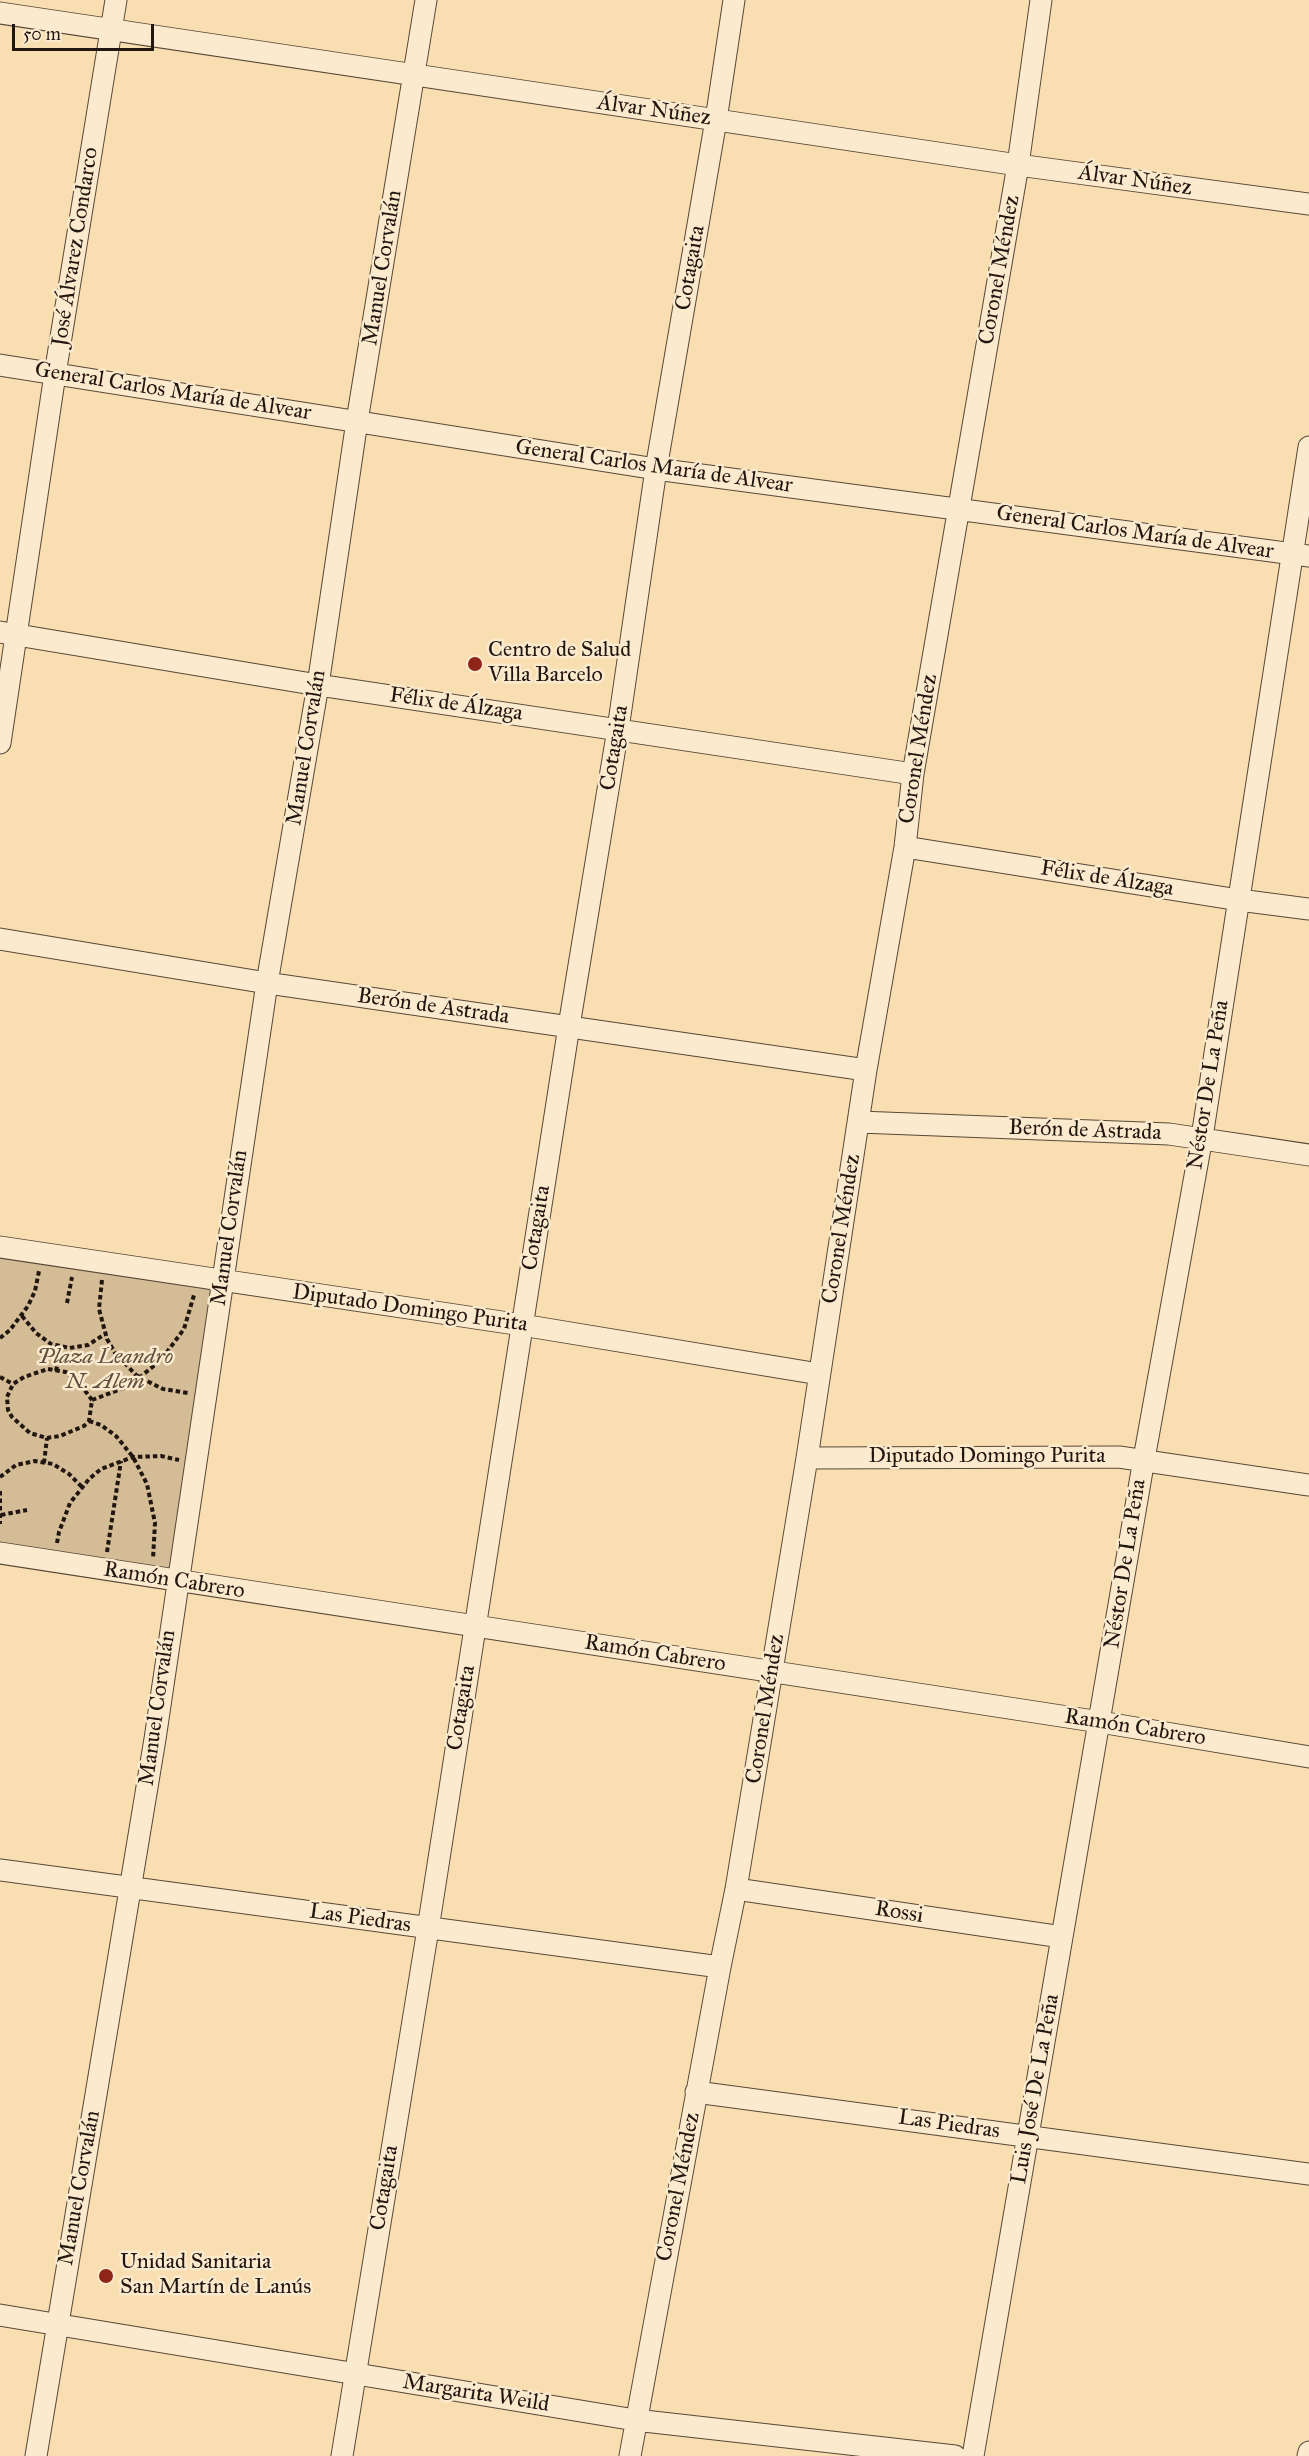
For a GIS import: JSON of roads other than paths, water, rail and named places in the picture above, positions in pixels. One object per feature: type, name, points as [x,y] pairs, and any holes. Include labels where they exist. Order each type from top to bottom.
[{"type":"street","name":"José Álvarez Condarco","points":[[0,743],[9,633],[117,0]]},
{"type":"street","name":"Manuel Corvalán","points":[[36,2456],[155,1739],[267,983],[318,685],[357,421],[426,0]]},
{"type":"street","name":"Cotagaita","points":[[342,2456],[618,729],[656,469],[716,120],[734,0]]},
{"type":"street","name":"Coronel Méndez","points":[[630,2456],[696,2091],[736,1888],[807,1458],[866,1070],[905,847],[913,774],[1018,165],[1041,0]]},
{"type":"street","name":"Álvar Núñez","points":[[0,13],[1018,165],[1309,204]]},
{"type":"street","name":"General Carlos María de Alvear","points":[[0,364],[656,469],[1300,555]]},
{"type":"street","name":"Néstor De La Peña","points":[[1100,1722],[1144,1459],[1202,1137],[1239,900],[1300,555],[1309,447]]},
{"type":"street","name":"Félix de Álzaga","points":[[9,633],[318,685],[913,774]]},
{"type":"street","name":"Félix de Álzaga","points":[[905,847],[1309,909]]},
{"type":"street","name":"Berón de Astrada","points":[[0,939],[267,983],[866,1070]]},
{"type":"street","name":"Berón de Astrada","points":[[859,1122],[1169,1134],[1202,1137],[1309,1155]]},
{"type":"street","name":"Diputado Domingo Purita","points":[[0,1247],[522,1325],[819,1374]]},
{"type":"street","name":"Diputado Domingo Purita","points":[[807,1458],[1119,1457],[1309,1485]]},
{"type":"street","name":"Ramón Cabrero","points":[[0,1554],[1100,1722],[1309,1757]]},
{"type":"street","name":"Luis José De La Peña","points":[[973,2456],[1100,1722]]},
{"type":"street","name":"Las Piedras","points":[[0,1870],[720,1967]]},
{"type":"street","name":"Rossi","points":[[736,1888],[1062,1937]]},
{"type":"street","name":"Las Piedras","points":[[696,2091],[1309,2174]]},
{"type":"street","name":"Margarita Weild","points":[[0,2315],[635,2420],[955,2456]]},
{"type":"place","name":"Centro de Salud Villa Barcelo","points":[[475,664]]},
{"type":"place","name":"Unidad Sanitaria San Martín de Lanús","points":[[106,2276]]},
{"type":"park label","name":"Plaza Leandro N. Alem","points":[[105,1370]]}]
